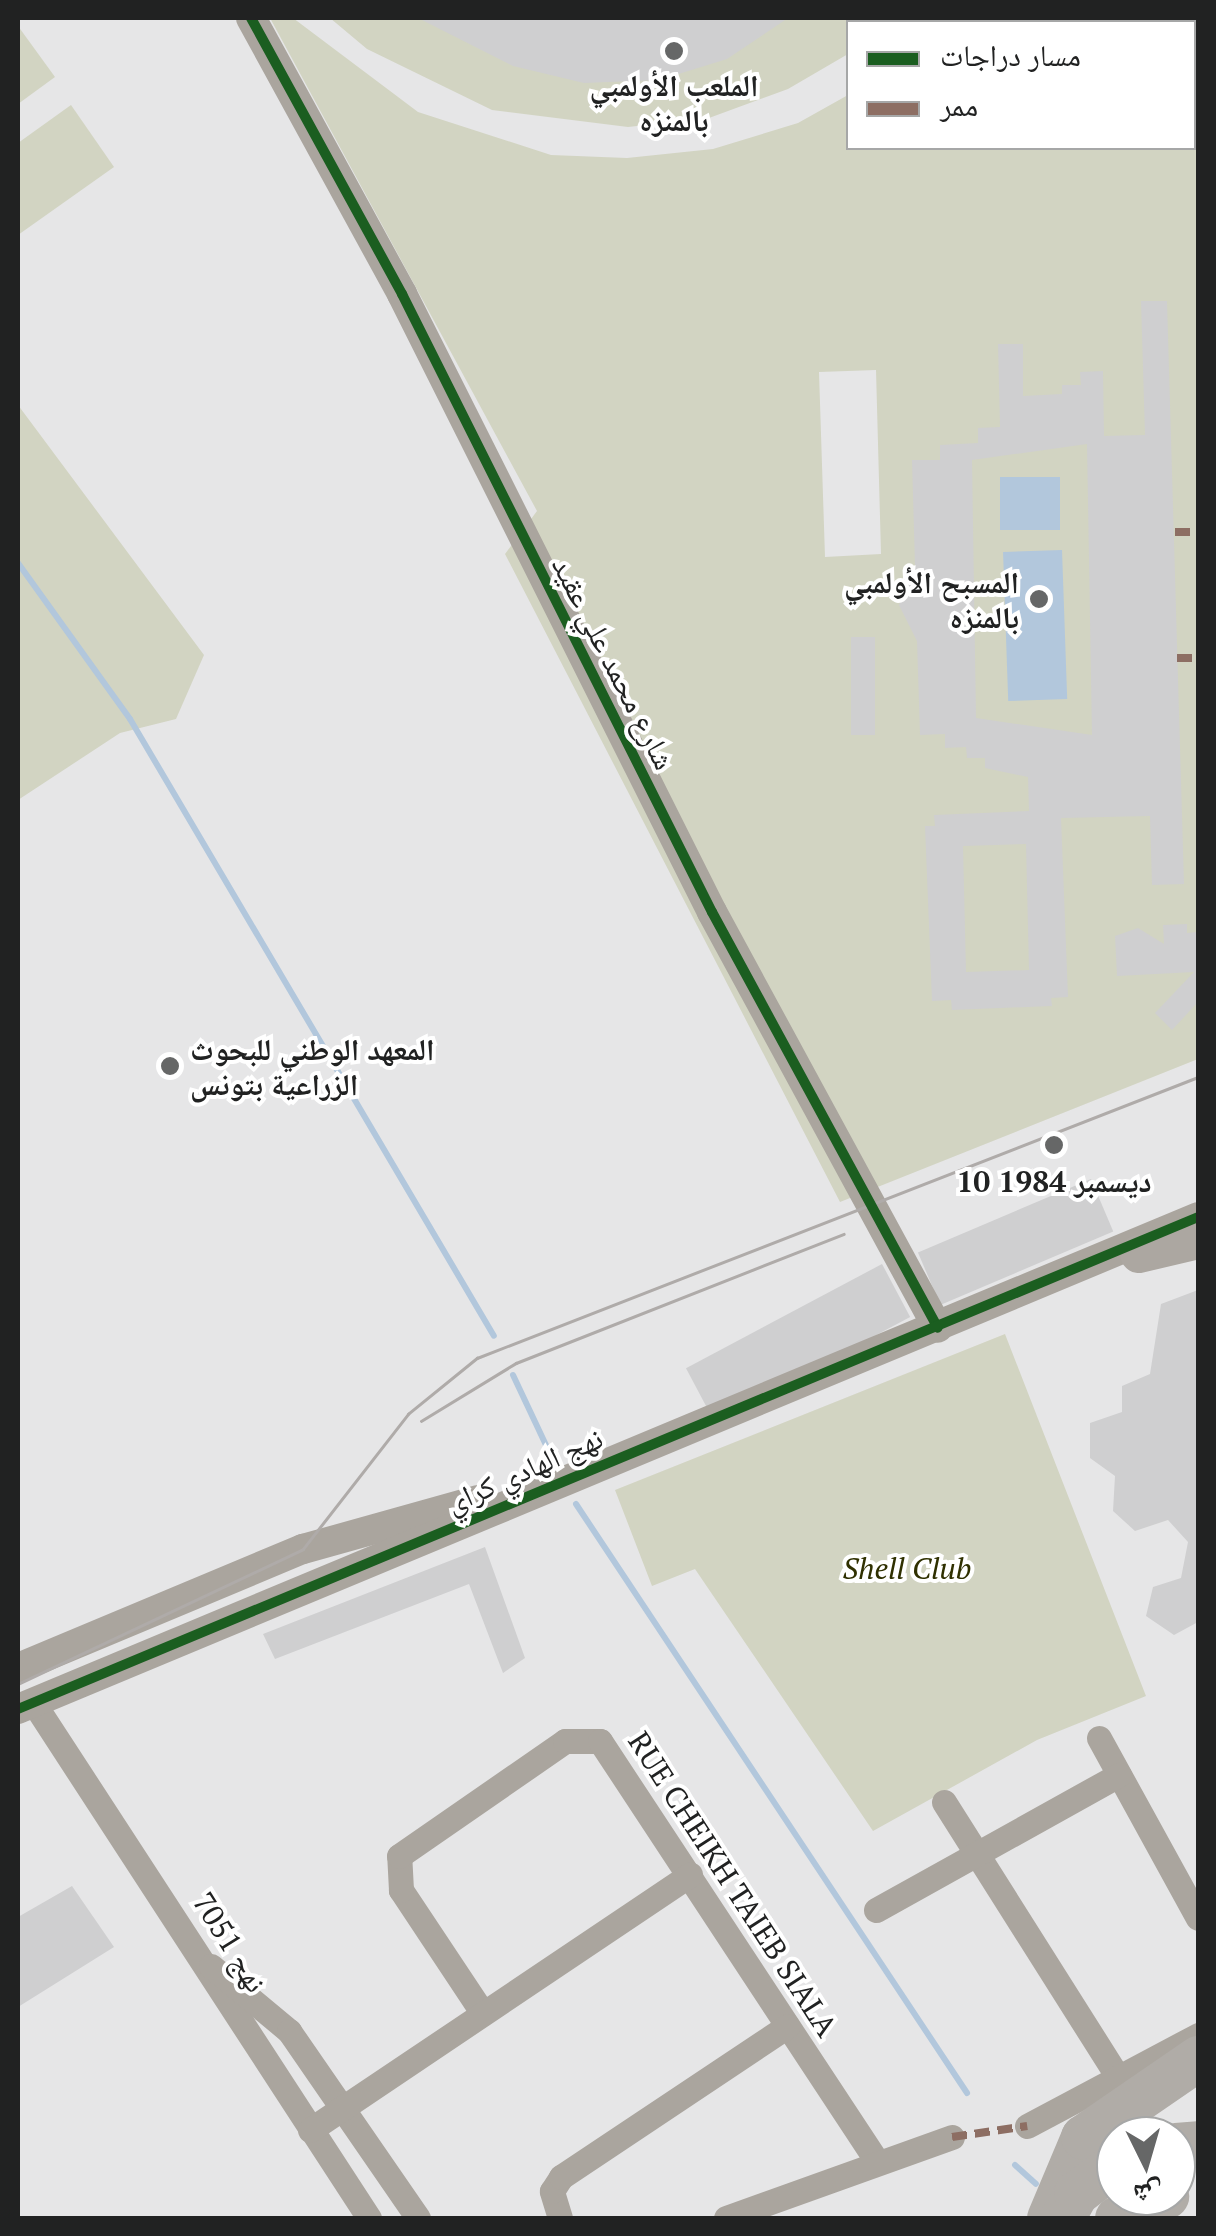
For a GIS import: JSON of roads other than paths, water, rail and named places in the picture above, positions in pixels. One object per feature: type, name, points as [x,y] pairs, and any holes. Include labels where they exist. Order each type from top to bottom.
[{"type":"highway","points":[[1049,2218],[1083,2137],[1198,2058]]},
{"type":"highway","points":[[1062,2218],[1076,2193],[1096,2178]]},
{"type":"main road","points":[[1139,1254],[1198,1237]]},
{"type":"street","name":"شارع محمد علي عقيد","points":[[251,18],[402,294],[712,912],[938,1328]]},
{"type":"street","name":"نهج الهادي كراي","points":[[25,1705],[1052,1281],[1198,1217]]},
{"type":"street","name":"نهج الهادي كراي","points":[[1052,1281],[1139,1254]]},
{"type":"street","name":"نهج الهادي كراي","points":[[18,1668],[303,1549],[582,1472]]},
{"type":"street","name":"نهج 7051","points":[[25,1705],[203,1961],[369,2218]]},
{"type":"street","name":"RUE CHEIKH TAIEB SIALA","points":[[480,2009],[401,1890],[397,1862],[406,1845],[564,1741],[588,1737],[610,1748],[876,2160]]},
{"type":"street","points":[[1100,1738],[1198,1918]]},
{"type":"street","points":[[876,1910],[974,1852],[1120,1775]]},
{"type":"street","points":[[944,1802],[1117,2076]]},
{"type":"street","points":[[310,2130],[340,2102],[690,1875]]},
{"type":"street","points":[[203,1961],[268,2006],[340,2102],[418,2218]]},
{"type":"street","points":[[560,2218],[552,2191],[561,2177],[787,2026]]},
{"type":"street","points":[[1028,2126],[1198,2035]]},
{"type":"street","points":[[726,2218],[876,2160],[952,2138]]},
{"type":"water","points":[[1000,477],[1060,477],[1060,530],[1000,530]]},
{"type":"water","points":[[1062,550],[1067,699],[1008,701],[1003,552]]},
{"type":"waterway","points":[[18,563],[130,719],[494,1336]]},
{"type":"waterway","points":[[513,1375],[552,1458]]},
{"type":"waterway","points":[[576,1504],[967,2093]]},
{"type":"waterway","points":[[1015,2165],[1036,2184]]},
{"type":"tram line","points":[[18,1684],[303,1549],[408,1414],[477,1358],[1198,1077]]},
{"type":"tram line","points":[[421,1421],[516,1363],[844,1234]]},
{"type":"place","name":"الملعب الأولمبي بالمنزه","points":[[674,51]]},
{"type":"place","name":"المسبح الأولمبي بالمنزه","points":[[1039,599]]},
{"type":"place","name":"المعهد الوطني للبحوث الزراعية بتونس","points":[[170,1066]]},
{"type":"place","name":"10 ديسمبر 1984","points":[[1054,1145]]},
{"type":"park label","name":"Shell Club","points":[[907,1568]]}]
